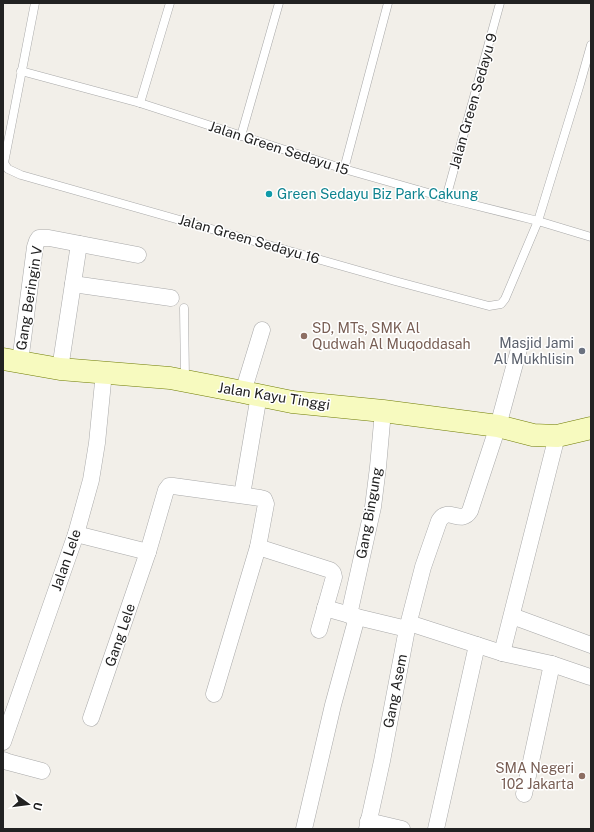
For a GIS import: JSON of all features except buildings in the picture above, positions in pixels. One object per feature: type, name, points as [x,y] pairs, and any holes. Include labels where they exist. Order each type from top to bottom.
[{"type":"street","name":"Gang Beringin V","points":[[11,361],[29,290],[36,241],[39,238],[43,237],[138,254]]},
{"type":"street","points":[[60,369],[79,244]]},
{"type":"street","points":[[73,284],[171,298]]},
{"type":"street","points":[[214,694],[258,547],[266,504],[264,499],[242,495],[251,394],[262,330]]},
{"type":"street","points":[[498,426],[519,348]]},
{"type":"street","name":"Jalan Kayu Tinggi","points":[[11,361],[60,369],[170,378],[292,402],[383,411],[498,426],[534,435],[557,436],[591,428]]},
{"type":"street","name":"Jalan Lele","points":[[3,742],[76,534],[91,480],[97,443],[104,372]]},
{"type":"street","name":"Gang Bingung","points":[[304,829],[353,616],[373,507],[383,411]]},
{"type":"street","name":"Gang Asem","points":[[368,825],[408,626],[423,568],[441,517],[446,514],[463,517],[470,511],[498,426]]},
{"type":"street","points":[[502,653],[557,436]]},
{"type":"street","name":"Gang Lele","points":[[91,718],[148,552],[166,490],[169,486],[173,486],[242,495]]},
{"type":"street","points":[[76,534],[148,552]]},
{"type":"street","points":[[258,547],[333,572],[334,577],[319,630]]},
{"type":"street","points":[[325,608],[353,616],[408,626],[502,653],[552,664],[591,677]]},
{"type":"street","points":[[512,616],[591,645]]},
{"type":"street","points":[[436,829],[478,646]]},
{"type":"street","points":[[524,794],[552,664]]},
{"type":"street","points":[[3,760],[42,771]]},
{"type":"street","points":[[368,825],[402,829]]},
{"type":"lane","points":[[22,71],[35,3]]},
{"type":"lane","points":[[140,102],[170,3]]},
{"type":"lane","points":[[241,136],[279,3]]},
{"type":"lane","points":[[344,169],[388,3]]},
{"type":"lane","name":"Jalan Green Sedayu 9","points":[[446,198],[500,3]]},
{"type":"lane","points":[[538,221],[591,45]]},
{"type":"lane","name":"Jalan Green Sedayu 15","points":[[22,71],[140,102],[344,169],[446,198],[538,221],[591,237]]},
{"type":"lane","name":"Jalan Green Sedayu 16","points":[[22,71],[4,163],[8,169],[15,173],[489,306],[501,304],[505,299],[538,221]]},
{"type":"lane","points":[[184,308],[185,381]]},
{"type":"place","name":"Green Sedayu Biz Park Cakung","points":[[269,194]]},
{"type":"place","name":"SD, MTs, SMK Al Qudwah Al Muqoddasah","points":[[304,336]]},
{"type":"place","name":"Masjid Jami Al Mukhlisin","points":[[582,351]]},
{"type":"place","name":"SMA Negeri 102 Jakarta","points":[[582,776]]}]
